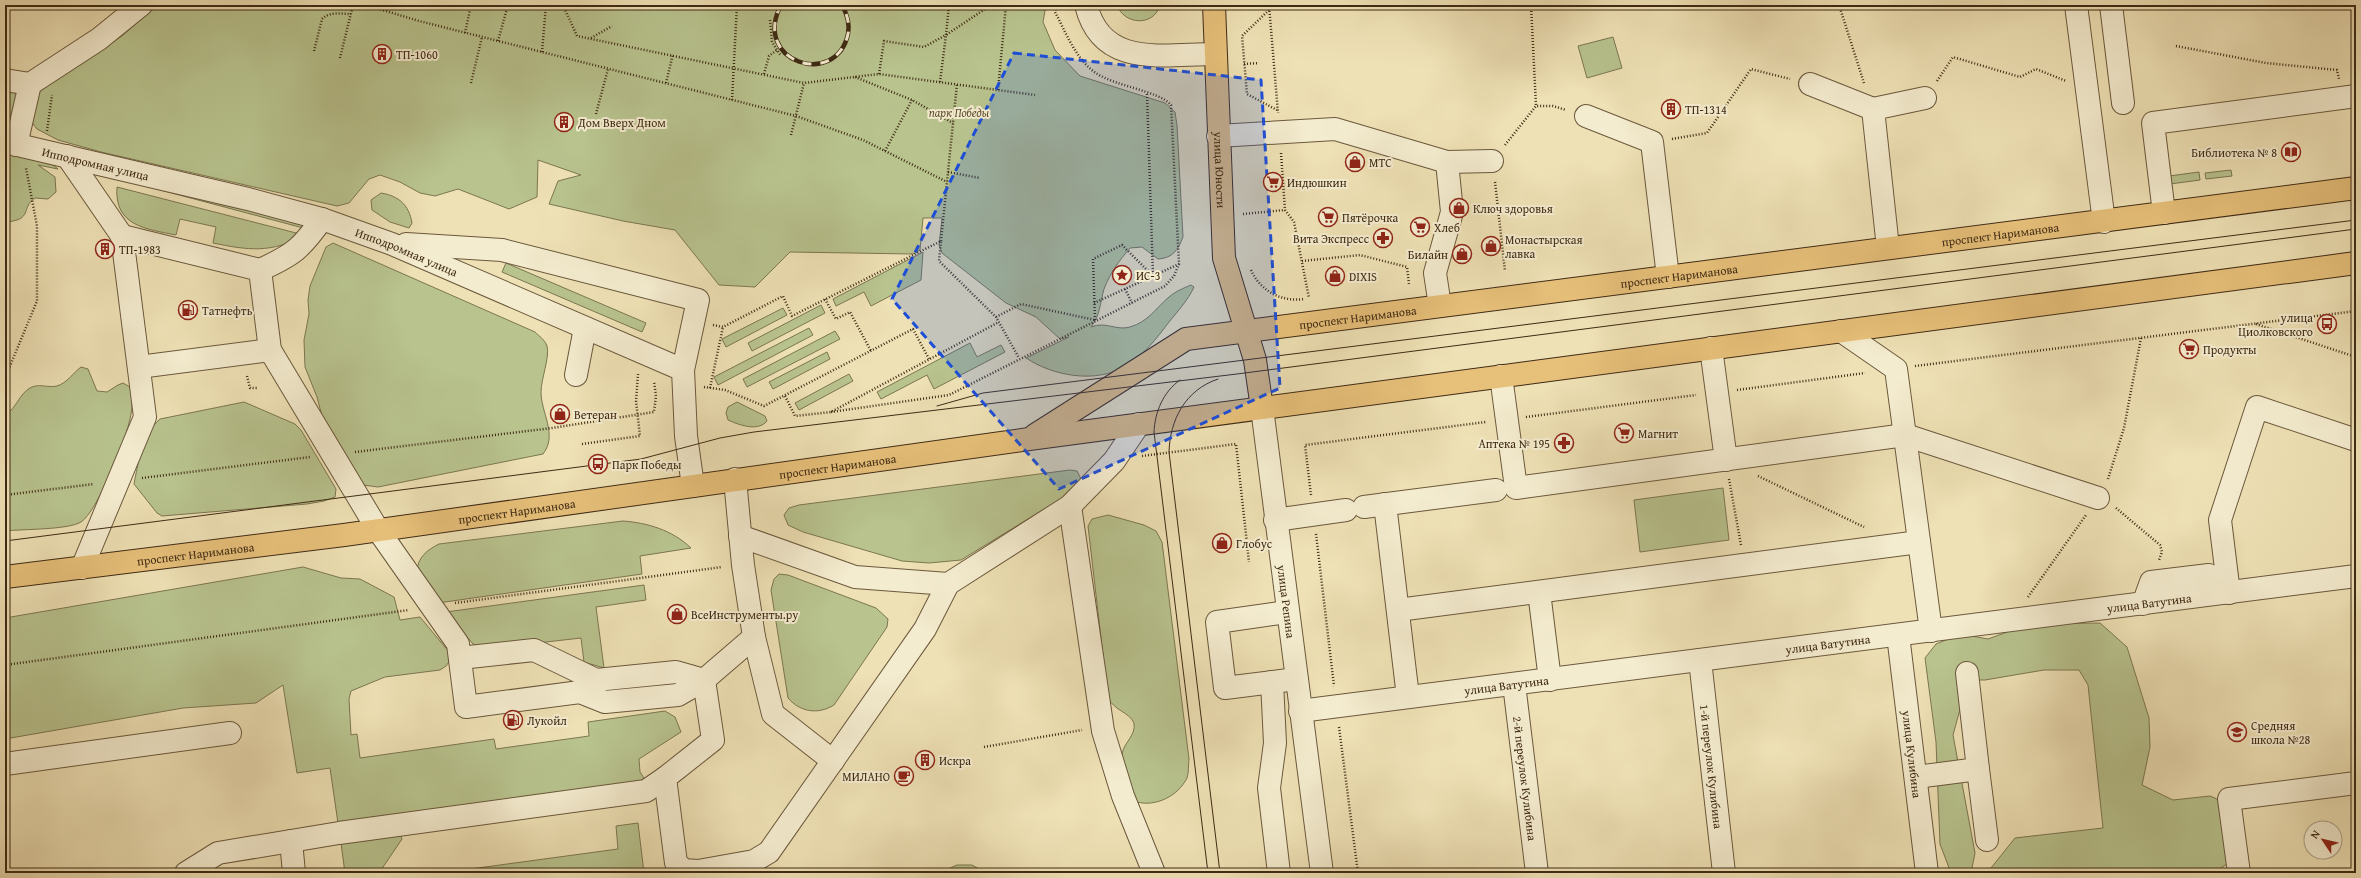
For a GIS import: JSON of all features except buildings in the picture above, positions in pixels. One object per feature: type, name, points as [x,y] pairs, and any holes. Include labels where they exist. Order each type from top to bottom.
[{"type":"main road","name":"улица Юности","points":[[1214,5],[1224,258],[1246,331]]},
{"type":"main road","name":"проспект Нариманова","points":[[1029,439],[1186,340],[1888,248],[2104,222],[2356,188]]},
{"type":"main road","name":"проспект Нариманова","points":[[5,577],[378,530],[735,479],[1139,424],[2356,263]]},
{"type":"main road","name":"улица Репина","points":[[1246,331],[1257,372],[1262,408]]},
{"type":"street","points":[[10,143],[30,84],[99,39],[141,5]]},
{"type":"street","points":[[1086,5],[1090,21],[1100,36],[1114,48],[1131,54],[1215,54]]},
{"type":"street","points":[[2076,5],[2104,222]]},
{"type":"street","points":[[2111,5],[2123,103]]},
{"type":"street","points":[[5,80],[30,84]]},
{"type":"street","points":[[1810,84],[1873,108],[1925,98]]},
{"type":"street","points":[[2164,213],[2153,123],[2349,97]]},
{"type":"street","points":[[1873,108],[1888,248]]},
{"type":"street","points":[[1586,116],[1652,142],[1668,277]]},
{"type":"street","points":[[1218,136],[1335,129],[1447,162],[1492,161]]},
{"type":"street","name":"Ипподромная улица","points":[[10,143],[248,199],[322,219],[392,244],[683,370]]},
{"type":"street","points":[[67,156],[122,236],[145,418],[82,568]]},
{"type":"street","points":[[1440,306],[1435,273],[1452,212],[1447,162]]},
{"type":"street","points":[[122,236],[260,270],[284,259],[303,246],[322,219]]},
{"type":"street","points":[[392,244],[502,250],[698,300],[683,370],[686,436],[693,486]]},
{"type":"street","points":[[260,270],[270,350],[378,530],[458,644],[466,707],[580,692],[605,702],[678,695],[704,680],[754,637]]},
{"type":"street","points":[[576,374],[585,328]]},
{"type":"street","points":[[1841,331],[1896,369],[1931,631]]},
{"type":"street","points":[[1711,348],[1726,460]]},
{"type":"street","points":[[139,367],[270,350]]},
{"type":"street","points":[[1501,376],[1516,488],[1905,435],[2100,498]]},
{"type":"street","points":[[2229,592],[2220,520],[2257,407],[2356,440]]},
{"type":"street","name":"улица Репина","points":[[1262,408],[1275,520],[1322,873]]},
{"type":"street","points":[[665,778],[676,863],[684,870],[698,871],[754,861],[769,852],[925,629],[948,584],[1070,506],[1114,461],[1139,424]]},
{"type":"street","points":[[735,479],[743,565],[754,637],[773,714],[834,761]]},
{"type":"street","points":[[1275,520],[1496,490]]},
{"type":"street","points":[[1385,504],[1408,697]]},
{"type":"street","points":[[1070,506],[1102,727],[1122,796],[1154,873]]},
{"type":"street","points":[[740,536],[855,577],[948,584]]},
{"type":"street","points":[[1398,610],[1919,542]]},
{"type":"street","points":[[2143,604],[2151,582],[2209,575]]},
{"type":"street","name":"улица Ватутина","points":[[1300,711],[2356,576]]},
{"type":"street","points":[[1538,592],[1550,680]]},
{"type":"street","points":[[1287,612],[1216,622],[1225,688],[1296,678]]},
{"type":"street","name":"улица Кулибина","points":[[1898,635],[1927,873]]},
{"type":"street","points":[[460,658],[534,650],[596,680],[676,672],[704,680]]},
{"type":"street","name":"1-й переулок Кулибина","points":[[1700,660],[1724,873]]},
{"type":"street","points":[[1967,673],[1987,840]]},
{"type":"street","points":[[186,873],[218,853],[291,841],[646,791],[713,740],[704,680]]},
{"type":"street","points":[[1272,682],[1275,743],[1270,788],[1279,873]]},
{"type":"street","name":"2-й переулок Кулибина","points":[[1514,684],[1538,873]]},
{"type":"street","points":[[5,764],[230,734]]},
{"type":"street","points":[[1916,777],[1978,769]]},
{"type":"street","points":[[2239,873],[2229,799],[2356,783]]},
{"type":"street","points":[[291,841],[294,873]]},
{"type":"path","points":[[340,58],[353,5]]},
{"type":"path","points":[[366,5],[465,33],[796,116],[863,140],[947,182]]},
{"type":"path","points":[[465,33],[471,5]]},
{"type":"path","points":[[498,41],[508,5]]},
{"type":"path","points":[[542,52],[546,5]]},
{"type":"path","points":[[562,5],[578,36],[673,54],[804,83],[879,74],[1035,95]]},
{"type":"path","points":[[732,100],[737,5]]},
{"type":"path","points":[[940,82],[949,5]]},
{"type":"path","points":[[879,74],[884,41],[924,47],[946,35],[991,5]]},
{"type":"path","points":[[998,90],[1006,5]]},
{"type":"path","points":[[785,396],[795,416],[948,395],[1165,286],[1174,276],[1180,264],[1171,106],[1165,99],[1114,83],[1092,71],[1076,51],[1055,12],[1056,5]]},
{"type":"path","points":[[1505,271],[1492,161],[1536,106],[1531,5]]},
{"type":"path","points":[[1839,5],[1873,108]]},
{"type":"path","points":[[1270,10],[1242,36],[1244,64],[1247,94],[1278,110]]},
{"type":"path","points":[[314,51],[322,19],[325,16],[334,13],[351,14]]},
{"type":"path","points":[[770,20],[770,29],[776,50],[781,56]]},
{"type":"path","points":[[590,38],[612,26]]},
{"type":"path","points":[[471,83],[482,37]]},
{"type":"path","points":[[2176,46],[2266,63],[2337,70],[2349,97]]},
{"type":"path","points":[[764,74],[769,56],[776,50]]},
{"type":"path","points":[[666,83],[673,54]]},
{"type":"path","points":[[1925,98],[1953,57],[2020,77],[2036,69],[2087,90]]},
{"type":"path","points":[[1244,64],[1259,63]]},
{"type":"path","points":[[5,378],[37,301],[37,226],[26,168],[44,151],[56,67]]},
{"type":"path","points":[[596,114],[608,69]]},
{"type":"path","points":[[1652,142],[1707,133],[1751,69],[1810,84]]},
{"type":"path","points":[[855,77],[912,100],[953,123]]},
{"type":"path","points":[[791,135],[804,83]]},
{"type":"path","points":[[957,84],[939,261],[996,317],[1019,358]]},
{"type":"path","points":[[1147,94],[1153,276]]},
{"type":"path","points":[[885,151],[912,100]]},
{"type":"path","points":[[1536,106],[1553,106],[1586,116]]},
{"type":"path","points":[[948,172],[980,178]]},
{"type":"path","points":[[1243,221],[1243,214],[1285,210]]},
{"type":"path","points":[[693,320],[723,327],[783,296],[792,316],[941,241]]},
{"type":"path","points":[[1095,320],[1093,259],[1122,245],[1153,276]]},
{"type":"path","points":[[1302,261],[1360,255],[1407,267],[1409,284]]},
{"type":"path","points":[[1094,303],[1180,264]]},
{"type":"path","points":[[1250,267],[1262,286],[1276,296],[1293,300],[1304,299]]},
{"type":"path","points":[[1125,289],[1132,303]]},
{"type":"path","points":[[825,299],[836,319],[850,312],[871,351]]},
{"type":"path","points":[[996,317],[1020,304],[1095,320]]},
{"type":"path","points":[[1358,873],[1336,706],[1305,445],[2356,311]]},
{"type":"path","points":[[830,412],[999,322]]},
{"type":"path","points":[[2255,324],[2356,357]]},
{"type":"path","points":[[723,327],[710,388],[725,390],[764,406],[913,329],[929,359]]},
{"type":"path","points":[[2012,620],[2100,498],[2124,428],[2141,338]]},
{"type":"path","points":[[582,444],[640,436],[636,401],[638,374],[642,376]]},
{"type":"path","points":[[241,376],[249,375],[250,388],[258,388]]},
{"type":"path","points":[[637,414],[654,412],[656,396],[654,380],[646,378]]},
{"type":"path","points":[[1114,461],[1236,444],[1249,562]]},
{"type":"path","points":[[1726,460],[1745,565]]},
{"type":"path","points":[[1753,474],[1833,511],[1865,528]]},
{"type":"path","points":[[2100,498],[2107,501],[2160,545],[2162,552],[2151,582]]},
{"type":"path","points":[[5,665],[743,565]]},
{"type":"path","points":[[984,748],[1102,727]]},
{"type":"highlighted area","points":[[1014,53],[1261,80],[1280,388],[1059,489],[892,299]]},
{"type":"green space","name":"парк Победы","points":[[157,5],[1046,5],[1043,22],[1055,50],[1080,76],[1165,103],[1175,112],[1177,125],[1183,237],[1181,242],[1171,255],[1158,259],[1142,247],[1130,248],[1109,278],[1104,289],[1098,314],[1091,327],[1096,325],[1106,325],[1125,328],[1136,325],[1147,318],[1174,293],[1191,285],[1194,287],[1183,305],[1155,340],[1132,362],[1114,372],[1102,375],[1075,376],[1049,369],[1026,358],[1069,337],[1060,339],[1036,317],[1006,303],[942,253],[939,245],[942,218],[923,218],[920,250],[913,254],[790,252],[755,287],[719,285],[675,230],[623,221],[549,204],[558,181],[581,175],[538,160],[537,197],[509,209],[458,189],[435,196],[420,193],[400,182],[380,175],[369,179],[349,203],[337,206],[101,152],[58,140],[37,129],[30,120],[31,97],[122,36]]},
{"type":"green space","points":[[1117,5],[1160,5],[1157,12],[1152,17],[1139,21],[1126,17]]},
{"type":"green space","points":[[1613,37],[1622,68],[1587,78],[1578,46]]},
{"type":"green space","points":[[5,88],[17,94],[19,115],[7,125],[5,125]]},
{"type":"green space","points":[[5,150],[52,164],[58,169],[38,165],[55,177],[56,192],[48,199],[35,198],[20,219],[5,222]]},
{"type":"green space","points":[[2231,170],[2232,176],[2206,179],[2205,173]]},
{"type":"green space","points":[[2199,172],[2200,180],[2170,184],[2169,176]]},
{"type":"green space","points":[[130,179],[310,225],[307,229],[123,180]]},
{"type":"green space","points":[[117,187],[304,235],[292,241],[270,248],[248,249],[213,243],[216,227],[180,219],[176,235],[154,230],[143,227],[126,218],[117,200]]},
{"type":"green space","points":[[381,193],[393,196],[406,206],[412,223],[409,228],[390,222],[372,210],[371,200]]},
{"type":"green space","points":[[333,243],[535,332],[542,338],[548,351],[541,392],[549,432],[547,447],[543,454],[378,487],[363,485],[327,435],[317,397],[305,367],[304,340],[309,314],[308,300],[310,286],[326,247]]},
{"type":"green space","points":[[923,252],[921,280],[871,306],[864,292],[836,306],[833,299]]},
{"type":"green space","points":[[506,263],[646,323],[642,332],[502,272]]},
{"type":"green space","points":[[821,305],[825,313],[752,351],[748,343]]},
{"type":"green space","points":[[783,308],[787,315],[726,347],[722,339]]},
{"type":"green space","points":[[809,328],[813,335],[718,385],[714,377]]},
{"type":"green space","points":[[835,331],[840,339],[747,387],[743,379]]},
{"type":"green space","points":[[970,343],[977,357],[1001,345],[1005,352],[934,389],[927,375],[881,399],[877,392]]},
{"type":"green space","points":[[827,352],[830,359],[773,389],[769,382]]},
{"type":"green space","points":[[81,367],[88,369],[97,391],[107,392],[123,383],[130,387],[132,396],[131,414],[122,446],[102,492],[87,516],[75,525],[56,528],[5,531],[5,415],[30,388],[36,386],[61,385]]},
{"type":"green space","points":[[849,374],[853,381],[799,410],[795,403]]},
{"type":"green space","points":[[244,402],[295,424],[301,430],[336,489],[335,497],[324,501],[307,504],[162,516],[157,513],[134,484],[137,467],[145,440],[154,425],[160,419]]},
{"type":"green space","points":[[737,402],[765,416],[767,421],[754,427],[737,424],[728,420],[726,413],[728,407]]},
{"type":"green space","points":[[1070,470],[1077,471],[1081,479],[1072,492],[961,560],[929,563],[902,561],[803,532],[788,525],[784,515],[789,508],[799,505]]},
{"type":"green space","points":[[1723,488],[1729,540],[1640,552],[1634,500]]},
{"type":"green space","points":[[1108,515],[1144,525],[1156,531],[1162,542],[1189,759],[1188,776],[1178,790],[1166,799],[1152,803],[1137,802],[1123,766],[1123,750],[1132,735],[1134,723],[1129,716],[1114,706],[1108,698],[1088,526],[1092,519]]},
{"type":"green space","points":[[623,521],[659,528],[676,536],[691,548],[640,556],[642,574],[438,603],[417,571],[419,562],[424,554],[439,544]]},
{"type":"green space","points":[[303,567],[341,578],[360,579],[394,597],[400,620],[420,617],[450,653],[451,659],[446,666],[440,670],[385,677],[351,691],[349,699],[351,735],[357,734],[360,758],[494,739],[496,749],[589,736],[588,722],[665,711],[675,717],[681,732],[639,759],[640,772],[644,778],[634,788],[339,830],[330,768],[297,773],[283,685],[256,703],[183,708],[5,739],[5,618]]},
{"type":"green space","points":[[779,574],[788,575],[876,608],[888,619],[887,627],[834,705],[828,708],[816,711],[804,709],[793,703],[788,698],[771,590],[774,579]]},
{"type":"green space","points":[[644,585],[646,600],[596,607],[604,668],[584,662],[581,638],[485,649],[473,644],[446,612]]},
{"type":"green space","points":[[2100,623],[2127,647],[2149,718],[2150,747],[2142,785],[2173,800],[2210,796],[2226,803],[2239,857],[2222,867],[2218,873],[1987,873],[2015,838],[2103,828],[2088,685],[2079,670],[2044,670],[1985,680],[1968,680],[1953,735],[1975,853],[1971,873],[1951,873],[1940,844],[1936,742],[1925,658],[1936,644],[1961,634],[1988,639],[2029,624]]},
{"type":"green space","points":[[638,823],[644,873],[441,873],[618,849],[616,826]]},
{"type":"green space","points":[[400,834],[402,839],[379,873],[345,873],[341,843]]},
{"type":"green space","points":[[957,865],[972,865],[986,873],[939,873]]},
{"type":"tram line","points":[[937,406],[983,393],[2356,220]]},
{"type":"tram line","points":[[5,541],[641,459],[720,438],[754,432],[1237,374],[2356,229]]},
{"type":"tram line","points":[[1218,379],[1206,384],[1188,398],[1176,418],[1172,429],[1169,452],[1220,873]]},
{"type":"tram line","points":[[1180,380],[1169,390],[1161,403],[1156,417],[1154,432],[1208,873]]},
{"type":"railway","points":[[781,5],[775,25],[777,41],[786,54],[799,62],[814,64],[828,61],[840,51],[849,30],[848,19],[842,5]]},
{"type":"place","name":"ТП-1060","points":[[382,54]]},
{"type":"place","name":"ТП-1314","points":[[1671,109]]},
{"type":"place","name":"Дом Вверх Дном","points":[[564,122]]},
{"type":"place","name":"Библиотека № 8","points":[[2291,152]]},
{"type":"place","name":"МТС","points":[[1355,162]]},
{"type":"place","name":"Индюшкин","points":[[1273,182]]},
{"type":"place","name":"Ключ здоровья","points":[[1459,208]]},
{"type":"place","name":"Пятёрочка","points":[[1328,217]]},
{"type":"place","name":"Хлеб","points":[[1420,227]]},
{"type":"place","name":"Вита Экспресс","points":[[1383,238]]},
{"type":"place","name":"Монастырская лавка","points":[[1491,246]]},
{"type":"place","name":"ТП-1983","points":[[105,249]]},
{"type":"place","name":"Билайн","points":[[1462,254]]},
{"type":"place","name":"ИС-3","points":[[1122,275]]},
{"type":"place","name":"DIXIS","points":[[1335,276]]},
{"type":"place","name":"Татнефть","points":[[188,310]]},
{"type":"place","name":"улица Циолковского","points":[[2327,324]]},
{"type":"place","name":"Продукты","points":[[2189,349]]},
{"type":"place","name":"Ветеран","points":[[560,414]]},
{"type":"place","name":"Магнит","points":[[1624,433]]},
{"type":"place","name":"Аптека № 195","points":[[1564,443]]},
{"type":"place","name":"Парк Победы","points":[[598,464]]},
{"type":"place","name":"Глобус","points":[[1222,543]]},
{"type":"place","name":"ВсеИнструменты.ру","points":[[677,614]]},
{"type":"place","name":"Лукойл","points":[[513,720]]},
{"type":"place","name":"Средняя школа №28","points":[[2237,732]]},
{"type":"place","name":"Искра","points":[[925,760]]},
{"type":"place","name":"МИЛАНО","points":[[904,776]]}]
